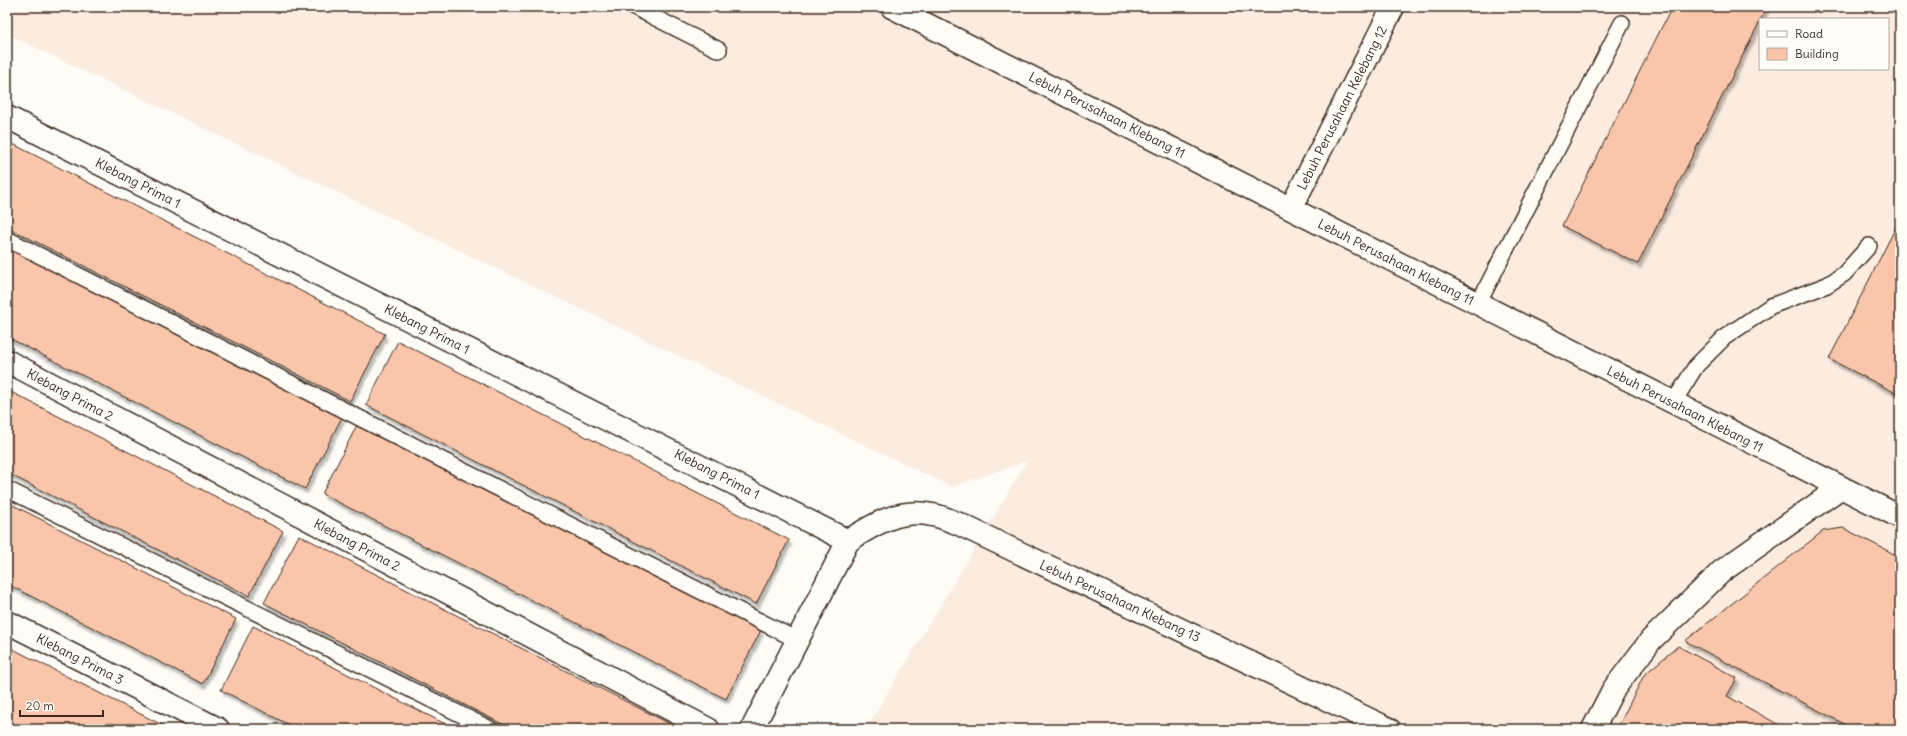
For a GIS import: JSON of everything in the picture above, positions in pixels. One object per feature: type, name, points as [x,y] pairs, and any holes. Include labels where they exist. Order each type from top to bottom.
[{"type":"street","name":"Lebuh Perusahaan Klebang 11","points":[[892,7],[1291,208],[1840,488],[1900,517]]},
{"type":"street","name":"Lebuh Perusahaan Kelebang 12","points":[[1291,208],[1393,7]]},
{"type":"street","name":"Klebang Prima 1","points":[[7,116],[848,541]]},
{"type":"street","name":"Klebang Prima 2","points":[[7,361],[708,729]]},
{"type":"street","points":[[1593,729],[1613,690],[1651,640],[1722,571],[1840,488]]},
{"type":"street","name":"Lebuh Perusahaan Klebang 13","points":[[848,541],[876,523],[900,514],[932,515],[959,524],[1389,729]]},
{"type":"street","points":[[752,729],[848,541]]},
{"type":"street","name":"Klebang Prima 3","points":[[7,622],[218,729]]},
{"type":"lane","points":[[634,7],[719,50]]},
{"type":"lane","points":[[1478,304],[1622,23]]},
{"type":"lane","points":[[7,239],[797,640]]},
{"type":"lane","points":[[1673,403],[1696,366],[1725,337],[1771,306],[1827,285],[1844,274],[1869,246]]},
{"type":"lane","points":[[7,489],[490,729]]},
{"type":"shaded area","points":[[7,7],[1900,7],[1900,729],[866,729],[1027,461],[952,487],[7,34]]},
{"type":"building","points":[[1672,7],[1767,7],[1761,18],[1759,18],[1759,23],[1638,264],[1562,226]]},
{"type":"building","points":[[7,141],[385,334],[350,401],[7,227]]},
{"type":"building","points":[[1900,219],[1900,395],[1829,359]]},
{"type":"building","points":[[7,246],[342,417],[305,489],[7,337]]},
{"type":"building","points":[[398,341],[789,540],[756,604],[366,405]]},
{"type":"building","points":[[7,390],[283,531],[249,596],[7,473]]},
{"type":"building","points":[[357,425],[761,630],[726,699],[322,494]]},
{"type":"building","points":[[7,502],[236,619],[203,684],[7,584]]},
{"type":"building","points":[[1843,528],[1900,557],[1900,729],[1854,729],[1685,641],[1823,531]]},
{"type":"building","points":[[299,535],[680,729],[512,729],[264,603]]},
{"type":"building","points":[[253,626],[455,729],[297,729],[221,690]]},
{"type":"building","points":[[7,646],[170,729],[18,729],[7,724]]},
{"type":"building","points":[[1678,646],[1737,678],[1727,696],[1781,726],[1779,729],[1617,729],[1644,675]]}]
